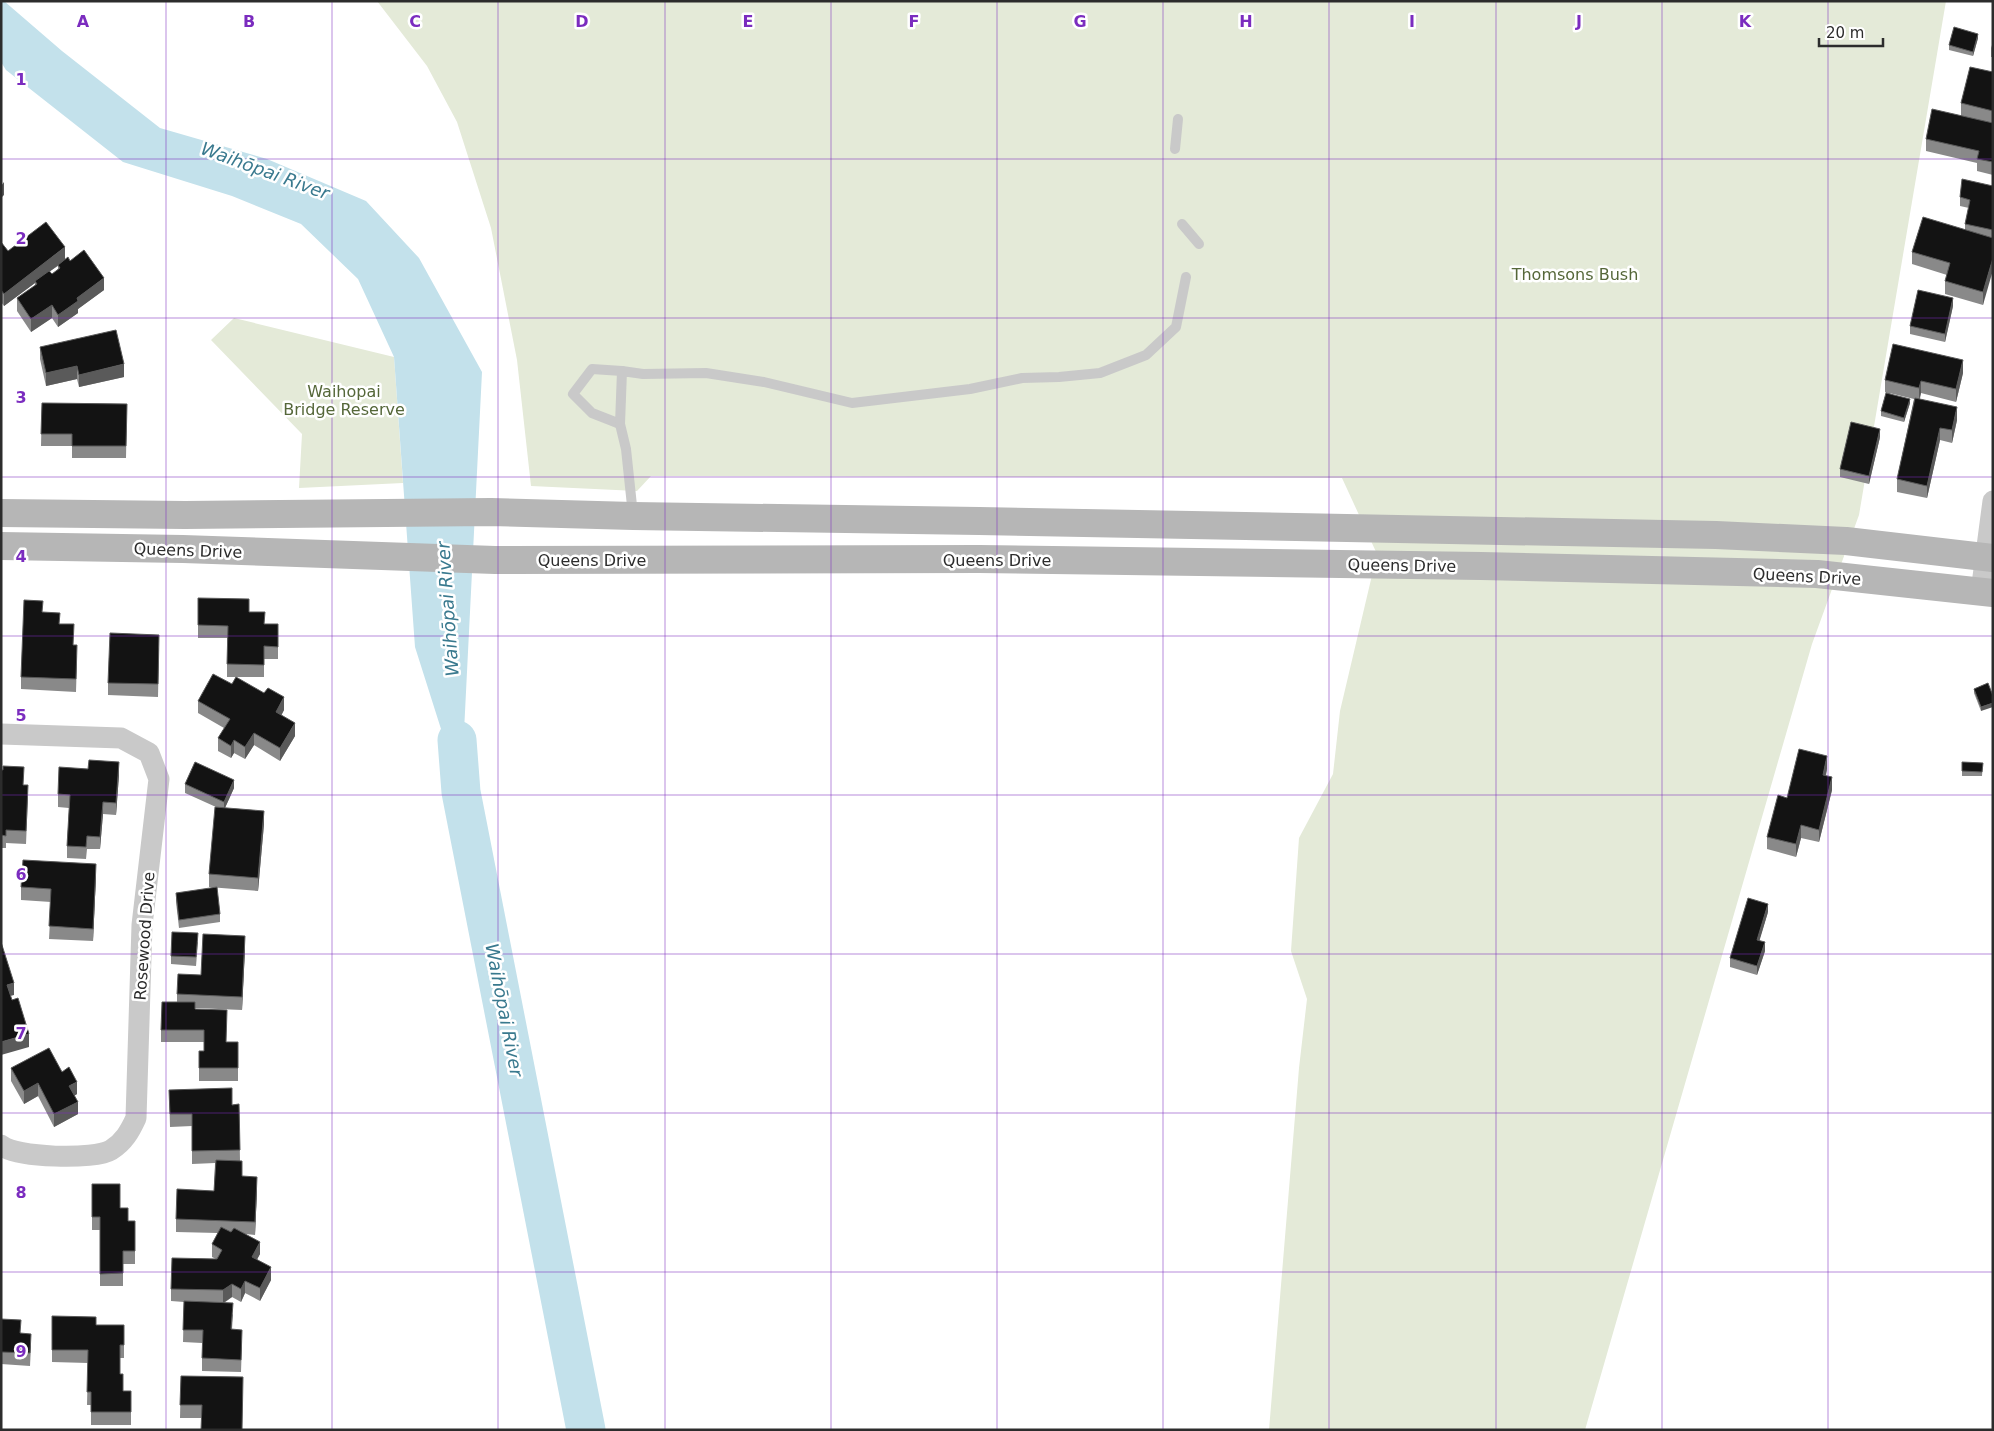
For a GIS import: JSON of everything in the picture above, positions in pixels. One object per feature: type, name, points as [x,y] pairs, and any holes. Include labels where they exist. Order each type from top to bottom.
[{"type":"main road","name":"Queens Drive","points":[[1,512],[185,515],[491,512],[1716,535],[1846,541],[1989,557]]},
{"type":"main road","points":[[979,521],[979,559]]},
{"type":"main road","name":"Queens Drive","points":[[1,546],[183,549],[495,560],[979,559],[1491,566],[1817,574],[1987,592]]},
{"type":"street","points":[[1987,592],[1993,502]]},
{"type":"street","name":"Rosewood Drive","points":[[1,734],[121,738],[149,753],[159,779],[142,924],[136,1118],[127,1137],[115,1147],[109,1151],[87,1156],[22,1154],[1,1145]]},
{"type":"lane","points":[[1176,149],[1178,119]]},
{"type":"lane","points":[[1182,224],[1199,244]]},
{"type":"lane","points":[[620,424],[592,413],[573,394],[592,369],[643,374],[706,373],[764,382],[852,403],[970,389],[1022,378],[1100,373],[1146,355],[1176,327],[1186,277]]},
{"type":"lane","points":[[622,371],[620,424],[626,449],[633,516]]},
{"type":"green space","name":"Thomsons Bush","points":[[377,1],[1946,1],[1859,515],[1812,644],[1585,1430],[1269,1430],[1299,1068],[1307,999],[1291,951],[1299,838],[1333,774],[1340,711],[1377,554],[1342,478],[651,476],[637,491],[531,486],[517,360],[491,228],[457,122],[427,66]]},
{"type":"green space","name":"Waihopai Bridge Reserve","points":[[234,318],[394,357],[403,483],[299,488],[302,434],[211,340]]},
{"type":"water","points":[[1,1],[4,1],[62,51],[160,128],[267,159],[366,201],[419,258],[482,372],[461,792],[415,647],[394,357],[358,279],[301,224],[232,196],[123,162],[6,70],[1,62]]},
{"type":"building","points":[[1954,27],[1978,34],[1973,52],[1949,45]]},
{"type":"building","points":[[1970,67],[1993,72],[1993,111],[1961,103]]},
{"type":"building","points":[[1932,109],[1993,123],[1993,162],[1977,159],[1979,151],[1926,139]]},
{"type":"building","points":[[1962,179],[1993,186],[1993,230],[1965,224],[1970,200],[1960,197]]},
{"type":"building","points":[[1923,217],[1993,238],[1993,258],[1983,292],[1945,281],[1950,263],[1912,252]]},
{"type":"building","points":[[46,222],[65,247],[4,294],[1,290],[1,242],[8,251]]},
{"type":"building","points":[[84,250],[104,278],[77,298],[78,301],[58,315],[52,305],[31,319],[17,298],[37,284],[35,281],[49,271],[52,274],[60,268],[58,265],[68,257],[70,261]]},
{"type":"building","points":[[1918,290],[1953,298],[1945,334],[1910,326]]},
{"type":"building","points":[[116,330],[124,364],[79,375],[77,366],[46,373],[40,347]]},
{"type":"building","points":[[1893,344],[1963,360],[1956,389],[1921,381],[1919,388],[1885,380]]},
{"type":"building","points":[[1886,393],[1910,399],[1904,418],[1881,411]]},
{"type":"building","points":[[1915,398],[1957,407],[1952,430],[1940,428],[1927,486],[1897,479]]},
{"type":"building","points":[[42,403],[127,404],[126,446],[72,446],[72,434],[41,434]]},
{"type":"building","points":[[1851,422],[1880,429],[1869,476],[1840,469]]},
{"type":"building","points":[[198,598],[249,599],[249,612],[265,612],[264,624],[278,624],[278,647],[264,646],[264,665],[227,664],[228,626],[198,625]]},
{"type":"building","points":[[24,600],[43,601],[42,612],[60,613],[59,624],[74,624],[73,645],[77,645],[76,679],[21,677]]},
{"type":"building","points":[[110,633],[159,635],[158,684],[108,683]]},
{"type":"building","points":[[213,674],[232,684],[236,677],[264,693],[268,688],[284,697],[276,712],[295,723],[280,748],[254,733],[245,747],[234,740],[231,746],[218,738],[230,719],[198,701]]},
{"type":"building","points":[[1988,683],[1993,696],[1993,703],[1981,707],[1974,689]]},
{"type":"building","points":[[1799,749],[1827,756],[1823,775],[1832,777],[1819,830],[1801,825],[1796,844],[1767,837],[1778,795],[1787,798]]},
{"type":"building","points":[[89,760],[119,762],[116,803],[103,802],[100,837],[87,836],[86,847],[67,846],[70,795],[58,794],[59,767],[88,769]]},
{"type":"building","points":[[195,762],[234,780],[224,802],[185,784]]},
{"type":"building","points":[[1962,762],[1983,763],[1982,772],[1962,771]]},
{"type":"building","points":[[3,766],[24,767],[23,785],[28,785],[26,831],[6,830],[6,836],[1,835],[1,770],[3,770]]},
{"type":"building","points":[[215,807],[264,811],[258,878],[209,874]]},
{"type":"building","points":[[23,860],[96,864],[93,929],[49,926],[51,889],[21,887]]},
{"type":"building","points":[[217,887],[220,914],[179,920],[176,893]]},
{"type":"building","points":[[1748,898],[1768,904],[1757,940],[1765,942],[1757,966],[1730,958]]},
{"type":"building","points":[[172,932],[198,933],[196,957],[171,956]]},
{"type":"building","points":[[203,934],[245,936],[242,997],[177,994],[178,974],[201,975]]},
{"type":"building","points":[[1,942],[14,983],[7,985],[12,1000],[18,998],[29,1034],[1,1042]]},
{"type":"building","points":[[162,1002],[195,1002],[195,1009],[227,1010],[226,1042],[238,1042],[238,1068],[199,1068],[199,1051],[204,1051],[204,1030],[161,1030]]},
{"type":"building","points":[[49,1048],[62,1072],[69,1067],[77,1082],[69,1086],[78,1102],[54,1114],[38,1083],[24,1091],[11,1068]]},
{"type":"building","points":[[232,1088],[232,1105],[239,1104],[240,1150],[192,1151],[192,1114],[170,1114],[169,1090]]},
{"type":"building","points":[[216,1160],[242,1161],[242,1176],[257,1177],[255,1222],[176,1219],[177,1189],[214,1191]]},
{"type":"building","points":[[92,1184],[120,1184],[120,1208],[128,1208],[128,1221],[135,1221],[135,1251],[123,1251],[123,1273],[100,1274],[100,1217],[92,1217]]},
{"type":"building","points":[[221,1227],[231,1232],[234,1228],[260,1242],[252,1257],[271,1267],[260,1288],[245,1281],[241,1289],[232,1284],[223,1290],[171,1289],[172,1258],[217,1259],[222,1250],[212,1244]]},
{"type":"building","points":[[184,1301],[233,1303],[231,1329],[242,1330],[241,1360],[202,1358],[203,1330],[183,1330]]},
{"type":"building","points":[[52,1316],[96,1317],[96,1325],[124,1325],[124,1345],[120,1345],[120,1374],[123,1374],[123,1391],[131,1391],[131,1412],[91,1412],[91,1392],[87,1392],[88,1350],[52,1350]]},
{"type":"building","points":[[1,1319],[21,1320],[20,1333],[31,1334],[30,1353],[1,1352]]},
{"type":"building","points":[[181,1376],[243,1377],[242,1430],[201,1430],[202,1405],[180,1405]]},
{"type":"waterway","name":"Waihōpai River","points":[[457,740],[461,792],[586,1430]]}]
